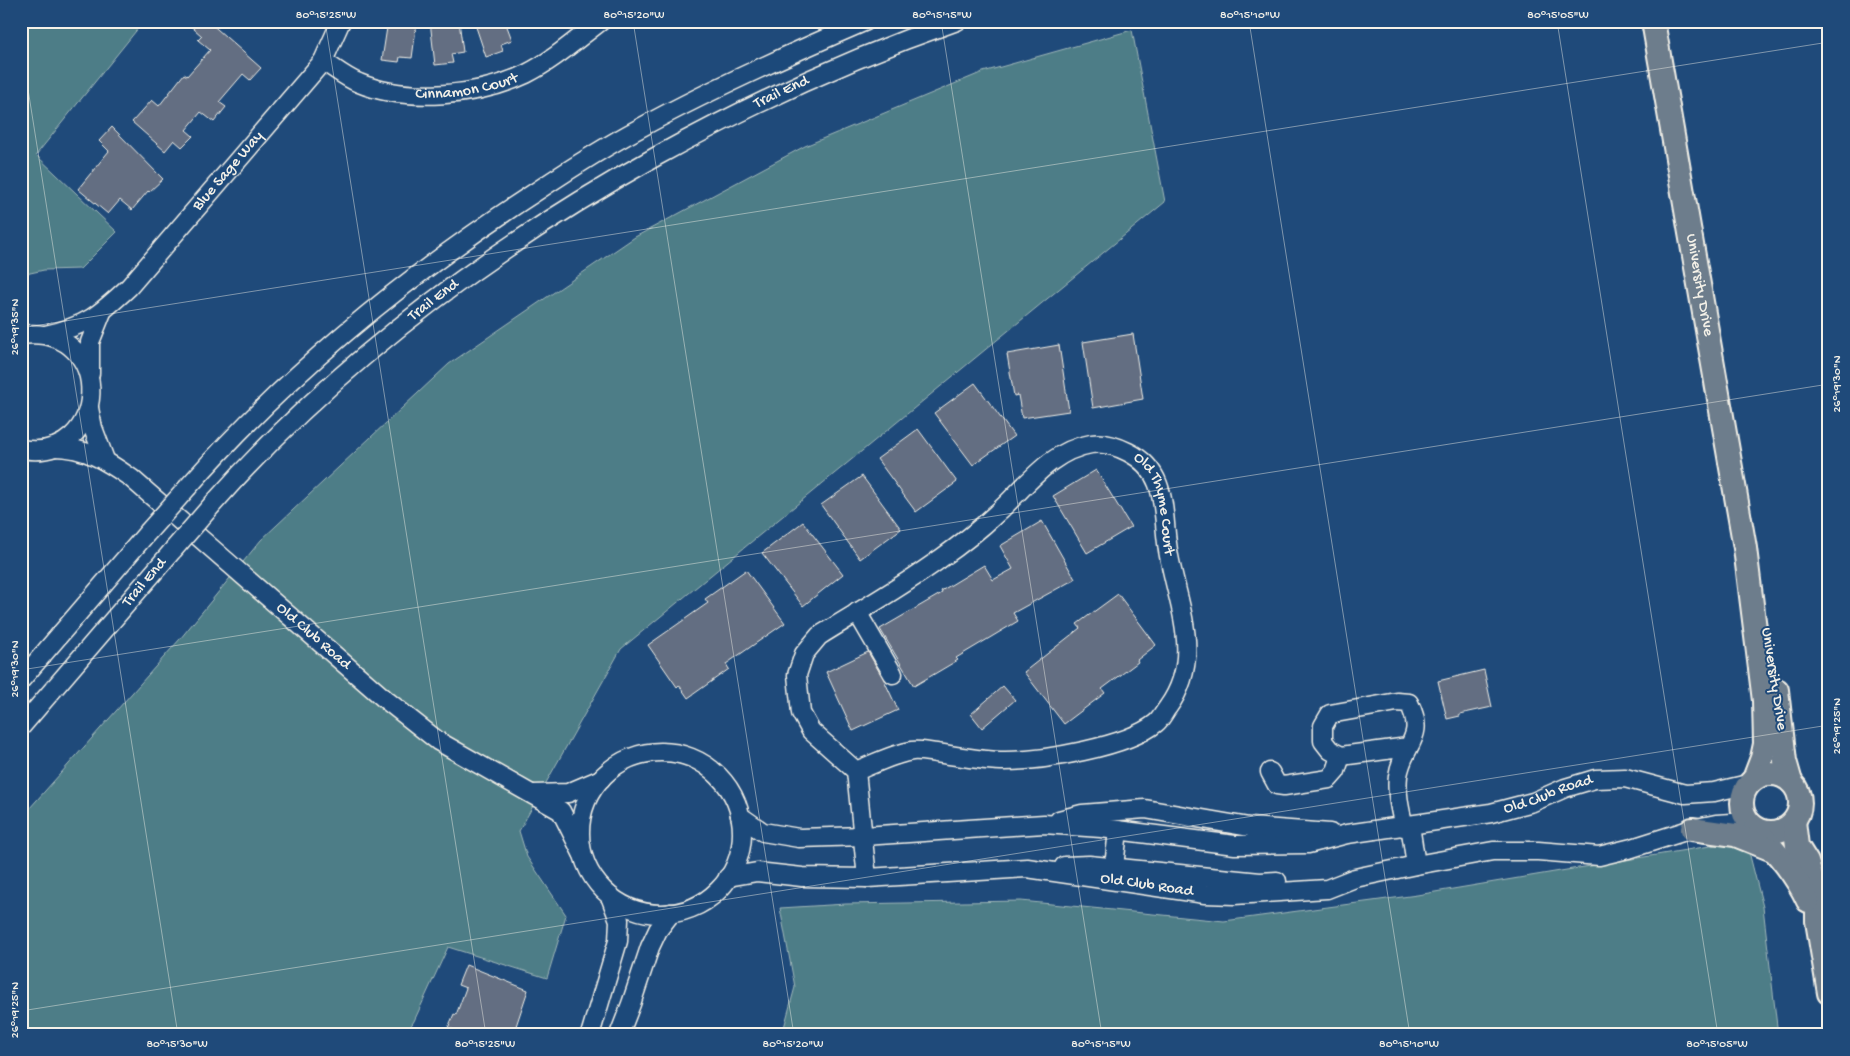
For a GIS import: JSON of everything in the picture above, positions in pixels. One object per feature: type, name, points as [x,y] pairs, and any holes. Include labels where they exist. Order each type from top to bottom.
[{"type":"main road","name":"University Drive","points":[[1653,21],[1745,548],[1764,701],[1765,744],[1762,758],[1751,782]]},
{"type":"main road","name":"University Drive","points":[[1745,548],[1771,647],[1785,761],[1791,782]]},
{"type":"main road","points":[[1752,825],[1762,831],[1771,832],[1788,827],[1794,821],[1800,805],[1797,788],[1784,777],[1776,774],[1760,776],[1751,782],[1744,791],[1742,806],[1752,825],[1802,887],[1817,921]]},
{"type":"main road","points":[[1794,821],[1797,846],[1807,862],[1817,895],[1817,921],[1829,993]]},
{"type":"main road","points":[[1692,829],[1735,835],[1775,852]]},
{"type":"street","name":"Blue Sage Way","points":[[45,335],[80,325],[102,312],[129,287],[323,61],[341,21]]},
{"type":"street","name":"Cinnamon Court","points":[[323,61],[358,83],[391,92],[424,95],[459,94],[492,86],[526,74],[553,58],[602,21]]},
{"type":"street","name":"Trail End","points":[[21,680],[223,447],[294,379],[376,306],[482,227],[581,162],[638,129],[793,52],[866,21]]},
{"type":"street","name":"Trail End","points":[[21,727],[238,476],[320,394],[405,321],[497,254],[595,191],[711,126],[807,80],[898,41],[956,21]]},
{"type":"street","name":"Blue Sage Way","points":[[90,408],[92,394],[90,342],[102,312]]},
{"type":"street","points":[[21,335],[45,335],[68,345],[86,366],[90,380]]},
{"type":"street","points":[[21,449],[41,450],[54,447],[66,441],[84,421],[90,408]]},
{"type":"street","points":[[90,408],[93,428],[105,460]]},
{"type":"street","name":"Old Thyme Court","points":[[1112,444],[1132,453],[1148,466],[1159,483],[1164,508],[1167,547],[1188,650],[1183,679],[1173,700],[1156,722],[1131,736],[1101,747],[1055,756],[1004,761],[914,750],[887,758],[856,771],[811,731],[801,713],[797,675],[804,654],[819,636],[938,561],[998,512],[1052,460],[1070,450],[1087,445],[1112,444]]},
{"type":"street","name":"Old Club Road","points":[[54,447],[68,447],[105,460],[131,478],[386,700],[438,741],[561,811],[582,853]]},
{"type":"street","points":[[857,612],[893,674]]},
{"type":"street","points":[[1408,747],[1341,756],[1330,750],[1324,741],[1323,726],[1330,714],[1397,702],[1409,703],[1417,726],[1414,738],[1404,755],[1398,777],[1398,803],[1407,826],[1416,865]]},
{"type":"street","points":[[651,753],[668,753],[683,756],[706,766],[727,786],[734,798],[740,816],[742,835],[740,850],[735,865],[728,877],[716,892],[704,902],[688,909],[671,913],[654,914],[637,910],[622,904],[610,896],[596,882],[587,868],[582,853],[580,821],[585,804],[592,791],[601,779],[616,766],[632,758],[651,753]]},
{"type":"street","points":[[1270,772],[1277,785],[1284,786],[1329,780],[1336,771],[1341,756]]},
{"type":"street","points":[[856,771],[867,878]]},
{"type":"street","name":"Old Club Road","points":[[740,816],[764,832],[799,838],[864,836],[1044,824],[1118,830],[1235,845],[1308,844],[1347,834],[1491,813],[1533,802],[1565,788],[1595,778],[1624,778],[1685,794],[1714,792],[1751,782]]},
{"type":"street","points":[[534,794],[568,793],[601,779]]},
{"type":"street","name":"Old Club Road","points":[[1044,824],[1082,814],[1145,809],[1249,827],[1347,834]]},
{"type":"street","name":"Old Club Road","points":[[1027,868],[1205,894],[1327,889],[1355,878],[1493,851],[1538,851],[1599,856],[1632,848],[1692,829],[1716,824],[1752,825]]},
{"type":"street","points":[[1114,868],[1118,830]]},
{"type":"street","name":"Old Club Road","points":[[728,877],[757,872],[802,877],[867,878],[1089,865],[1260,882],[1355,878]]},
{"type":"street","points":[[592,1034],[618,941],[619,920],[610,896]]},
{"type":"street","points":[[619,1035],[650,947],[658,930],[671,913]]},
{"type":"green space","points":[[21,21],[144,21],[36,155],[117,232],[80,269],[44,270],[21,275]]},
{"type":"green space","points":[[1132,30],[1165,202],[621,649],[519,831],[527,857],[566,915],[547,978],[448,947],[414,1021],[405,1035],[21,1035],[21,818],[180,639],[261,540],[449,364],[635,237],[805,146],[983,72]]},
{"type":"green space","points":[[1746,840],[1763,907],[1778,1035],[782,1035],[795,987],[780,908],[846,904],[1021,901],[1224,921],[1417,895]]},
{"type":"building","points":[[185,21],[208,21],[261,68],[250,80],[243,74],[219,102],[226,107],[214,122],[201,112],[186,130],[193,136],[182,147],[174,140],[165,151],[132,122],[152,100],[159,106],[184,74],[187,76],[210,50],[198,40],[202,36]]},
{"type":"building","points":[[388,21],[417,21],[412,58],[400,57],[399,62],[382,60]]},
{"type":"building","points":[[430,21],[459,21],[463,52],[451,54],[453,63],[435,65]]},
{"type":"building","points":[[474,21],[505,21],[512,40],[501,44],[503,51],[486,57]]},
{"type":"building","points":[[112,127],[163,179],[148,191],[132,210],[120,200],[108,214],[78,189],[109,151],[99,141]]},
{"type":"building","points":[[1133,334],[1143,399],[1093,408],[1083,342]]},
{"type":"building","points":[[1059,345],[1069,411],[1022,418],[1018,395],[1014,396],[1007,354]]},
{"type":"building","points":[[975,383],[1014,436],[973,465],[934,413]]},
{"type":"building","points":[[918,429],[957,482],[916,512],[877,459]]},
{"type":"building","points":[[1096,470],[1131,527],[1087,553],[1053,496]]},
{"type":"building","points":[[862,476],[901,529],[860,559],[821,505]]},
{"type":"building","points":[[1042,521],[1075,579],[1013,613],[1018,621],[914,686],[880,629],[942,593],[941,591],[984,565],[993,580],[1013,569],[1000,546]]},
{"type":"building","points":[[803,522],[843,574],[803,606],[762,553]]},
{"type":"building","points":[[746,570],[785,623],[726,664],[729,669],[688,698],[679,685],[677,687],[648,645],[708,603],[705,599]]},
{"type":"building","points":[[1118,594],[1156,645],[1137,660],[1138,662],[1102,689],[1105,693],[1064,724],[1024,672],[1080,628],[1077,624]]},
{"type":"building","points":[[868,652],[898,710],[853,731],[826,672]]},
{"type":"building","points":[[1484,670],[1492,707],[1447,719],[1438,681]]},
{"type":"building","points":[[1003,686],[1015,700],[982,728],[971,714]]},
{"type":"building","points":[[466,965],[528,990],[513,1035],[453,1035],[455,1030],[448,1028],[454,1014],[456,1015],[466,988],[458,985]]}]
